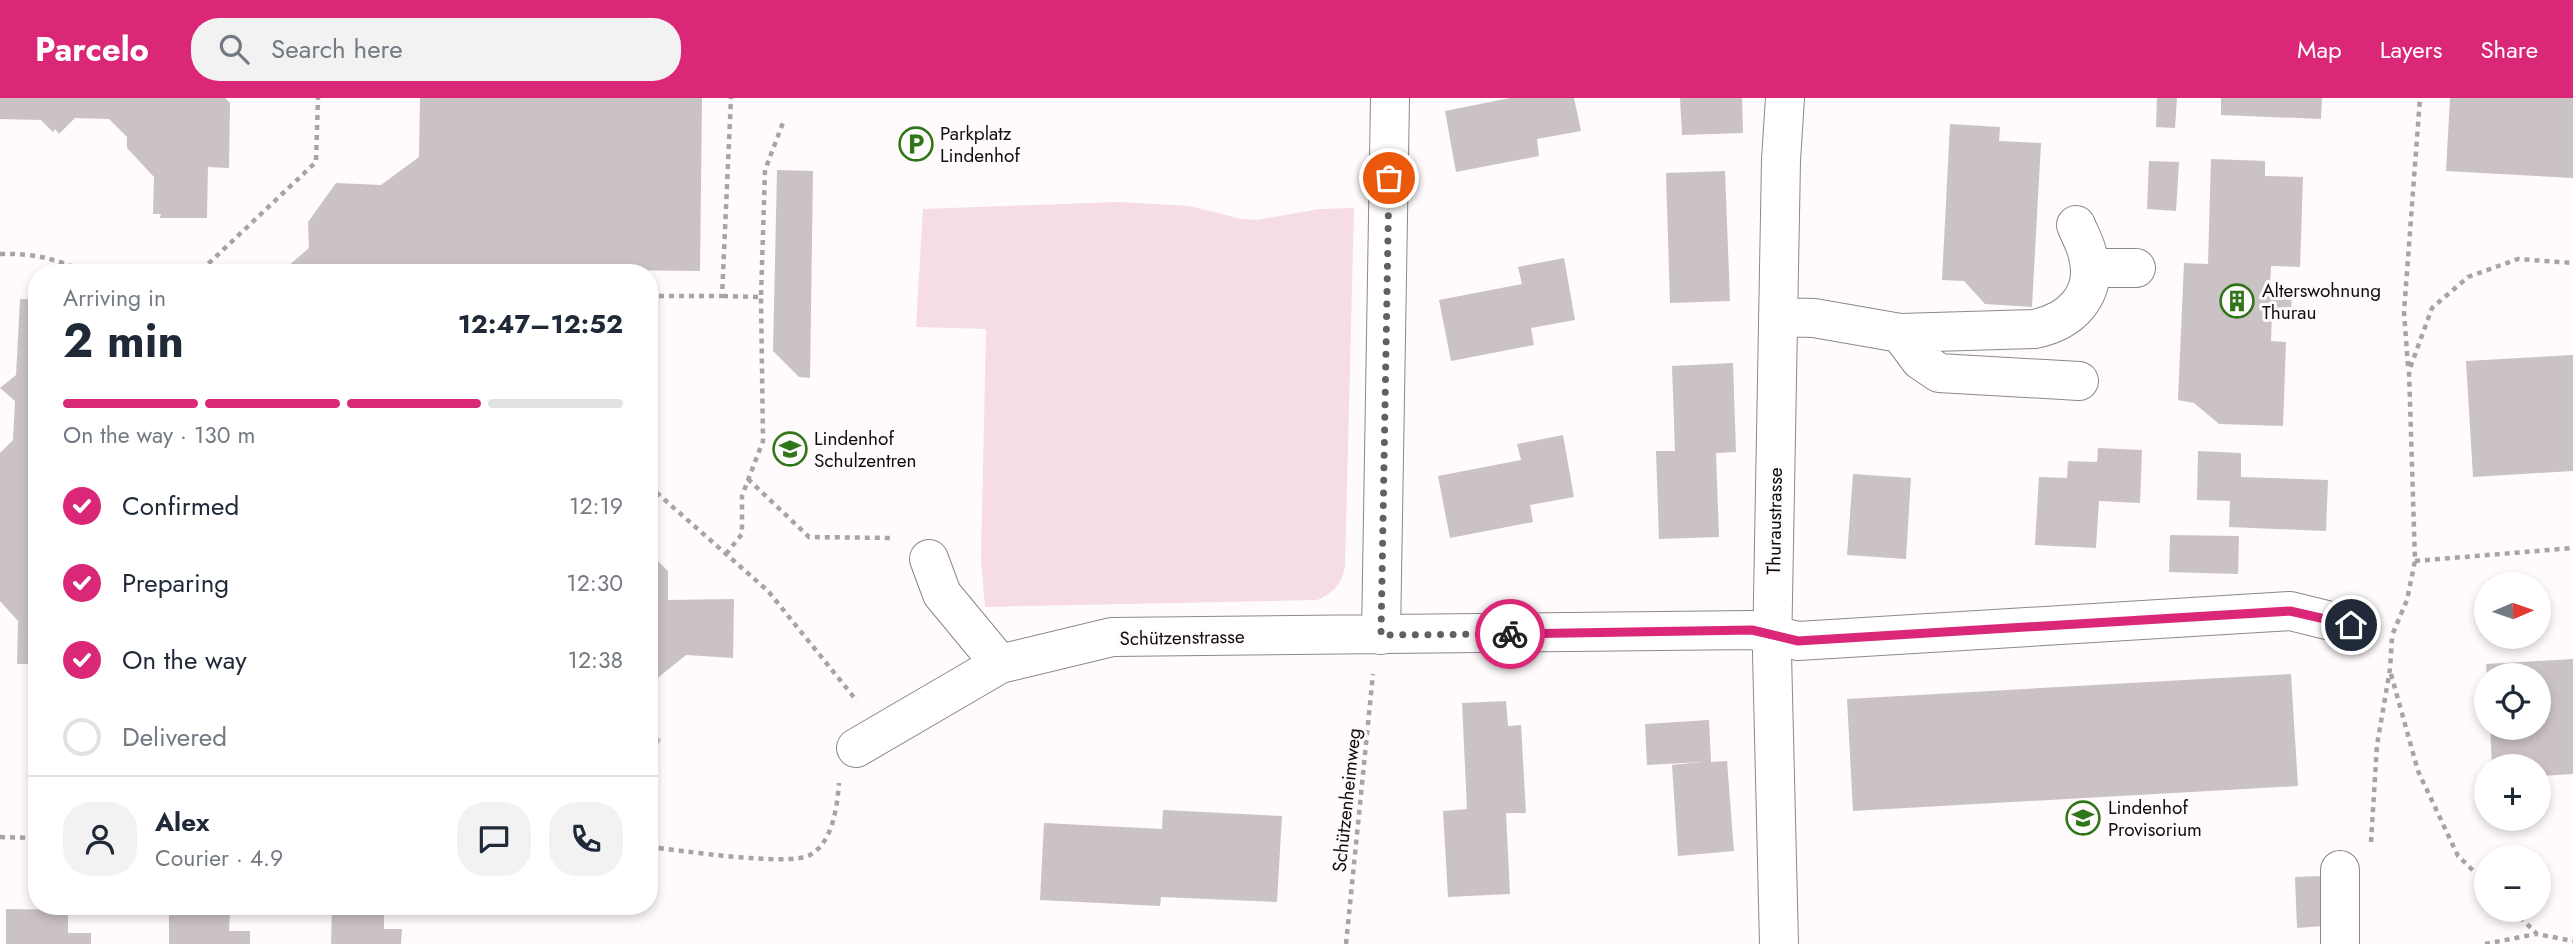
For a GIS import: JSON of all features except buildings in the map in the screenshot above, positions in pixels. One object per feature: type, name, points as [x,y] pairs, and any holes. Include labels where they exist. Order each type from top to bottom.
[{"type":"street","points":[[1377,651],[1390,98]]},
{"type":"street","name":"Thuraustrasse","points":[[1779,944],[1772,635],[1777,317],[1785,98]]},
{"type":"street","points":[[1777,317],[1814,318],[1900,332],[2034,329],[2053,325],[2070,314],[2081,302],[2088,287],[2088,255],[2076,225]]},
{"type":"street","points":[[2090,268],[2136,268]]},
{"type":"street","points":[[1900,332],[1920,360],[1939,373],[2079,381]]},
{"type":"street","points":[[929,559],[942,594],[1000,664]]},
{"type":"street","name":"Schützenstrasse","points":[[856,748],[1000,664],[1112,637],[1377,651],[1752,630],[1798,641],[2290,611],[2351,625]]},
{"type":"street","points":[[2340,944],[2355,860]]},
{"type":"path","points":[[208,264],[316,162],[318,98]]},
{"type":"path","points":[[723,296],[731,98]]},
{"type":"path","points":[[2355,860],[2390,669],[2393,634],[2407,600],[2414,561],[2409,371],[2404,312],[2420,98]]},
{"type":"path","points":[[726,554],[741,534],[742,496],[763,441],[761,297],[765,170],[784,120]]},
{"type":"path","points":[[0,254],[33,254],[66,264]]},
{"type":"path","points":[[2409,371],[2432,308],[2468,277],[2518,258],[2573,263]]},
{"type":"path","points":[[658,296],[761,297]]},
{"type":"path","points":[[748,479],[809,537],[868,538]]},
{"type":"path","points":[[658,494],[768,591],[865,710]]},
{"type":"path","points":[[2414,561],[2573,548]]},
{"type":"path","points":[[2351,625],[2393,634]]},
{"type":"path","name":"Schützenheimweg","points":[[1346,944],[1377,651]]},
{"type":"path","points":[[2390,669],[2418,771],[2458,856],[2474,871]]},
{"type":"path","points":[[658,849],[782,860],[810,855],[822,844],[832,824],[840,776],[856,748]]},
{"type":"path","points":[[0,837],[28,838]]},
{"type":"path","points":[[2525,922],[2537,934]]},
{"type":"path","points":[[2484,944],[2537,934],[2573,941]]},
{"type":"shaded area","points":[[1118,202],[1189,206],[1257,220],[1319,209],[1354,208],[1345,565],[1339,583],[1323,597],[1317,600],[985,607],[981,560],[986,329],[916,327],[923,209]]},
{"type":"way so far","points":[[1389,178],[1381,635],[1510,634]]},
{"type":"place","name":"Parkplatz Lindenhof","points":[[916,144]]},
{"type":"place","name":"Alterswohnung Thurau","points":[[2237,301]]},
{"type":"place","name":"Lindenhof Schulzentren","points":[[790,449]]},
{"type":"place","name":"Lindenhof Provisorium","points":[[2083,818]]},
{"type":"route","points":[[1510,634],[1752,630],[1798,641],[2290,611],[2351,625]]}]
